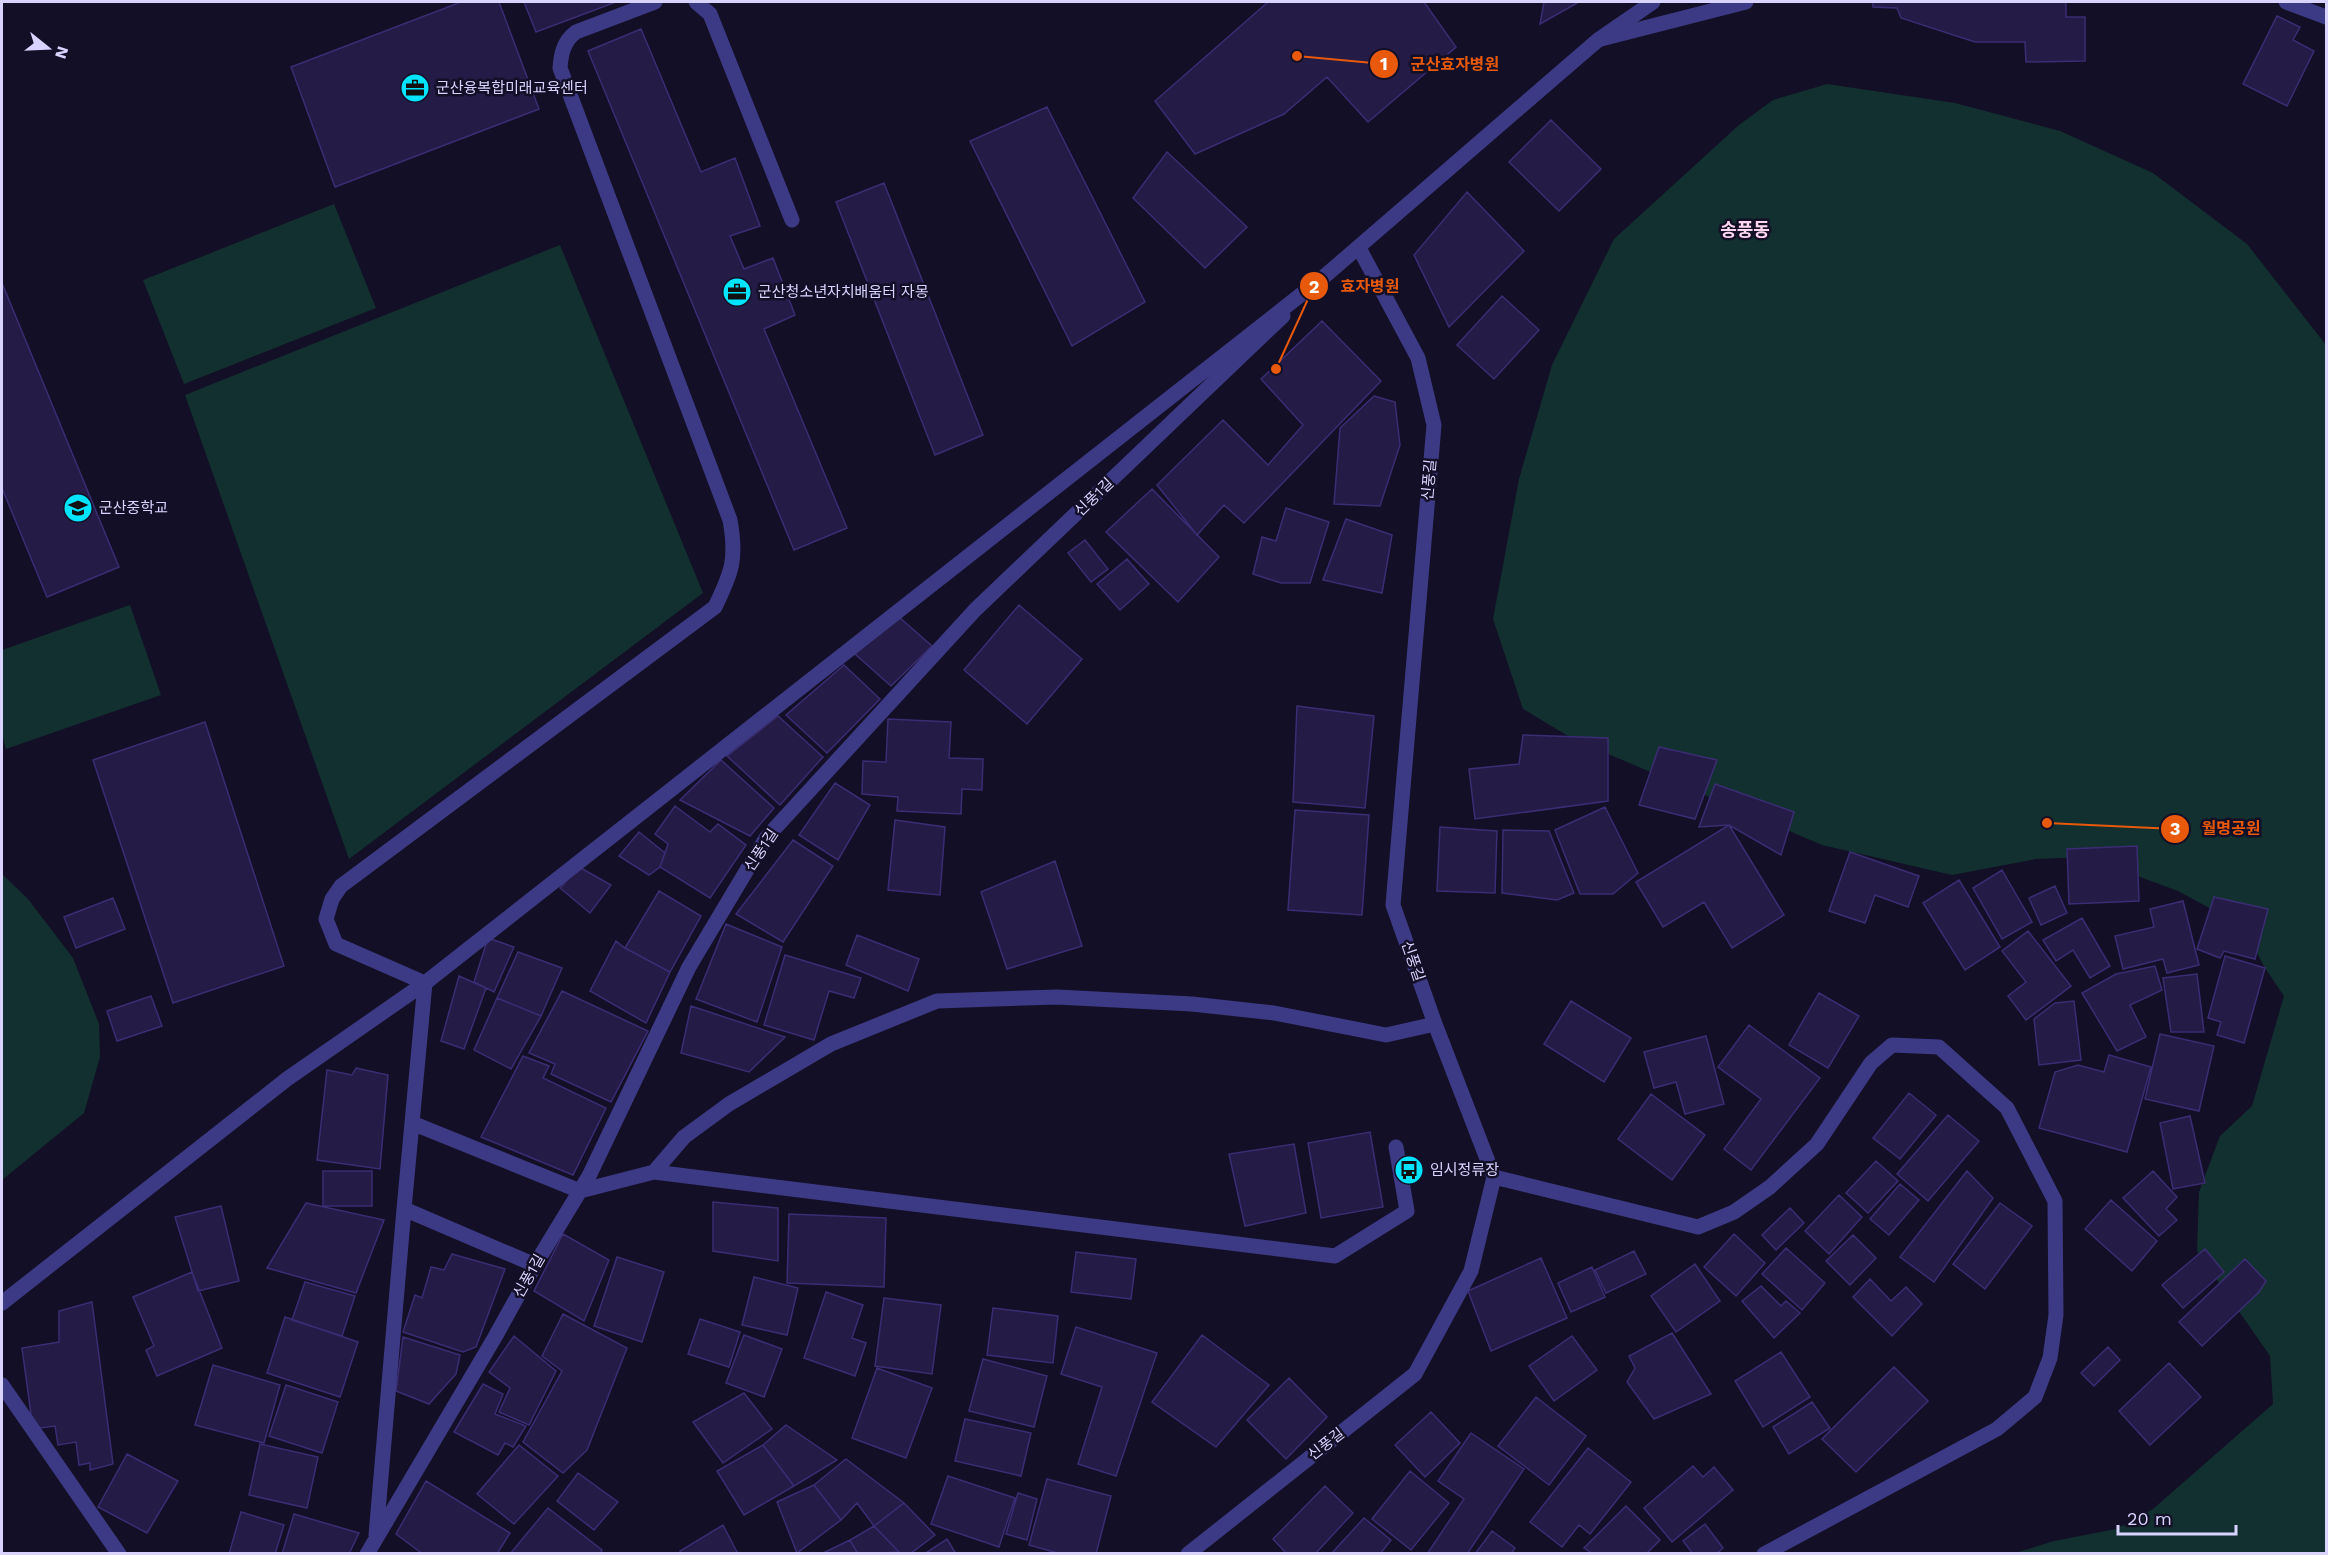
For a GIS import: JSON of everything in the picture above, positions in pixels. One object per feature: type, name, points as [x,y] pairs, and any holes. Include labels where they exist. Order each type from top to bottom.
[{"type":"street","points":[[425,983],[336,944],[326,918],[332,899],[341,886],[715,607],[733,562],[734,543],[730,520],[560,68],[564,46],[569,37],[576,32],[655,2]]},
{"type":"street","points":[[696,2],[710,14],[792,220]]},
{"type":"street","points":[[2,1303],[287,1078],[425,983],[1359,249],[1598,40],[1653,2]]},
{"type":"street","points":[[1598,40],[1746,2]]},
{"type":"street","points":[[2286,2],[2326,17]]},
{"type":"street","name":"신풍길","points":[[1188,1554],[1415,1374],[1471,1271],[1494,1177],[1435,1024],[1393,905],[1434,425],[1418,358],[1359,249]]},
{"type":"street","name":"신풍1길","points":[[367,1554],[589,1176],[689,967],[766,838],[975,610],[1326,275]]},
{"type":"street","points":[[375,1539],[425,983]]},
{"type":"street","points":[[654,1172],[684,1137],[729,1104],[831,1044],[937,1001],[1057,997],[1192,1004],[1274,1013],[1386,1035],[1435,1024]]},
{"type":"street","points":[[1494,1177],[1698,1227],[1734,1212],[1770,1187],[1816,1144],[1871,1063],[1892,1045],[1939,1047],[2007,1108],[2055,1202],[2056,1315],[2050,1358],[2035,1397],[1997,1430],[1764,1554]]},
{"type":"street","points":[[412,1123],[580,1191],[654,1172],[1335,1256],[1407,1211],[1396,1147]]},
{"type":"street","points":[[404,1209],[535,1265]]},
{"type":"street","points":[[2,1385],[119,1554]]},
{"type":"green space","points":[[1827,84],[1955,103],[2060,131],[2153,173],[2247,244],[2326,345],[2326,1553],[2015,1553],[2054,1541],[2116,1529],[2153,1509],[2273,1404],[2270,1356],[2197,1251],[2199,1192],[2220,1136],[2252,1106],[2284,996],[2265,968],[2243,926],[2178,891],[2086,857],[2036,859],[1952,875],[1822,845],[1573,739],[1523,709],[1493,619],[1519,479],[1552,365],[1614,239],[1739,125],[1773,100]]},
{"type":"green space","points":[[334,204],[376,308],[184,384],[143,280]]},
{"type":"green space","points":[[560,245],[703,593],[349,859],[185,395]]},
{"type":"green space","points":[[130,605],[161,695],[6,749],[2,735],[2,650]]},
{"type":"green space","points":[[2,874],[28,899],[73,958],[99,1024],[100,1057],[84,1113],[2,1180]]},
{"type":"building","name":"군산융복합미래교육센터","points":[[461,2],[499,2],[539,109],[335,187],[291,67]]},
{"type":"building","points":[[524,2],[616,2],[536,32]]},
{"type":"building","points":[[1268,2],[1424,2],[1456,47],[1368,122],[1327,77],[1284,114],[1195,154],[1155,101]]},
{"type":"building","points":[[1544,2],[1579,2],[1540,24]]},
{"type":"building","points":[[1873,2],[2066,2],[2066,17],[2085,17],[2085,61],[2026,62],[2025,42],[1975,42],[1901,18],[1897,8],[1873,7]]},
{"type":"building","points":[[2277,16],[2300,27],[2293,40],[2314,51],[2287,106],[2243,84]]},
{"type":"building","name":"군산청소년자치배움터 자몽","points":[[641,29],[701,172],[735,158],[760,226],[730,236],[744,269],[773,258],[795,315],[764,329],[847,528],[794,550],[588,51]]},
{"type":"building","points":[[1047,107],[1145,302],[1072,346],[970,141]]},
{"type":"building","points":[[1551,120],[1601,169],[1559,211],[1509,162]]},
{"type":"building","points":[[1167,152],[1247,227],[1205,268],[1133,198]]},
{"type":"building","points":[[884,183],[983,435],[935,455],[836,202]]},
{"type":"building","points":[[1467,192],[1524,251],[1449,327],[1414,255]]},
{"type":"building","points":[[2,283],[119,567],[47,597],[2,488]]},
{"type":"building","points":[[1502,296],[1539,330],[1494,379],[1457,345]]},
{"type":"building","points":[[1322,321],[1381,381],[1244,523],[1224,505],[1197,535],[1157,485],[1223,420],[1268,465],[1303,425],[1261,379]]},
{"type":"building","points":[[1374,396],[1395,402],[1400,445],[1380,506],[1334,504],[1340,428]]},
{"type":"building","points":[[1152,489],[1219,557],[1178,602],[1106,532]]},
{"type":"building","points":[[1286,508],[1329,522],[1310,583],[1281,583],[1253,574],[1262,537],[1276,541]]},
{"type":"building","points":[[1346,519],[1392,535],[1382,593],[1323,580]]},
{"type":"building","points":[[1085,540],[1108,569],[1091,582],[1068,553]]},
{"type":"building","points":[[1127,559],[1149,584],[1120,610],[1097,584]]},
{"type":"building","points":[[1019,605],[1082,659],[1027,724],[964,670]]},
{"type":"building","points":[[899,617],[932,646],[891,686],[855,654]]},
{"type":"building","points":[[844,665],[880,699],[827,753],[786,715]]},
{"type":"building","points":[[1297,706],[1374,716],[1365,808],[1293,802]]},
{"type":"building","points":[[778,716],[823,757],[780,805],[727,756]]},
{"type":"building","points":[[888,719],[951,722],[949,758],[983,759],[982,790],[962,789],[961,814],[897,811],[898,797],[862,794],[863,761],[886,762]]},
{"type":"building","points":[[205,722],[284,966],[173,1003],[93,760]]},
{"type":"building","points":[[1523,735],[1608,738],[1608,801],[1475,819],[1469,769],[1519,764]]},
{"type":"building","points":[[1659,747],[1717,760],[1695,819],[1639,805]]},
{"type":"building","points":[[721,760],[774,808],[750,836],[680,800]]},
{"type":"building","points":[[835,783],[870,805],[838,860],[799,835]]},
{"type":"building","points":[[1715,784],[1794,812],[1781,855],[1729,825],[1699,827]]},
{"type":"building","points":[[675,806],[710,832],[718,824],[746,845],[710,898],[660,867],[668,844],[655,834]]},
{"type":"building","points":[[1605,807],[1638,873],[1613,894],[1580,894],[1555,830]]},
{"type":"building","points":[[1295,810],[1369,815],[1362,915],[1288,910]]},
{"type":"building","points":[[895,820],[945,827],[940,895],[888,890]]},
{"type":"building","points":[[1729,825],[1784,915],[1732,948],[1704,902],[1663,927],[1636,882]]},
{"type":"building","points":[[1440,827],[1497,831],[1495,893],[1437,891]]},
{"type":"building","points":[[1503,830],[1549,831],[1574,893],[1557,900],[1502,893]]},
{"type":"building","points":[[639,832],[665,853],[660,867],[649,875],[619,856]]},
{"type":"building","points":[[793,840],[833,866],[783,942],[736,914]]},
{"type":"building","points":[[2137,846],[2139,901],[2069,904],[2067,849]]},
{"type":"building","points":[[1850,852],[1919,876],[1908,907],[1875,895],[1865,923],[1829,911]]},
{"type":"building","points":[[1055,861],[1082,946],[1007,969],[981,892]]},
{"type":"building","points":[[579,867],[611,885],[590,913],[560,888]]},
{"type":"building","points":[[2002,870],[2032,922],[2002,939],[1973,888]]},
{"type":"building","points":[[1959,880],[2000,947],[1965,970],[1923,903]]},
{"type":"building","points":[[2055,886],[2067,913],[2041,925],[2029,898]]},
{"type":"building","points":[[659,891],[701,916],[670,972],[625,948]]},
{"type":"building","points":[[2214,897],[2268,909],[2255,959],[2224,951],[2220,958],[2197,949]]},
{"type":"building","points":[[113,898],[125,929],[76,948],[64,917]]},
{"type":"building","points":[[2183,901],[2199,965],[2167,973],[2163,959],[2123,969],[2115,936],[2154,927],[2150,909]]},
{"type":"building","points":[[2082,918],[2110,966],[2090,978],[2073,950],[2056,961],[2043,940]]},
{"type":"building","points":[[726,924],[782,947],[757,1022],[696,999]]},
{"type":"building","points":[[2028,931],[2071,986],[2026,1020],[2008,996],[2026,982],[2002,951]]},
{"type":"building","points":[[857,935],[919,959],[908,991],[846,965]]},
{"type":"building","points":[[488,938],[514,947],[494,992],[474,982]]},
{"type":"building","points":[[616,941],[670,972],[646,1023],[590,991]]},
{"type":"building","points":[[518,952],[562,968],[541,1016],[497,998]]},
{"type":"building","points":[[785,955],[861,978],[854,998],[829,991],[814,1040],[764,1025]]},
{"type":"building","points":[[2225,956],[2265,968],[2244,1043],[2217,1035],[2221,1022],[2208,1018]]},
{"type":"building","points":[[2155,966],[2162,990],[2130,1005],[2146,1037],[2117,1051],[2082,993],[2116,974]]},
{"type":"building","points":[[2197,974],[2204,1032],[2171,1032],[2163,978]]},
{"type":"building","points":[[459,976],[486,988],[464,1049],[441,1041]]},
{"type":"building","points":[[562,991],[648,1031],[611,1102],[551,1074],[555,1064],[529,1053]]},
{"type":"building","points":[[1819,993],[1859,1016],[1828,1068],[1789,1045]]},
{"type":"building","points":[[151,996],[162,1026],[117,1041],[107,1011]]},
{"type":"building","points":[[497,998],[541,1016],[511,1069],[474,1050]]},
{"type":"building","points":[[1571,1001],[1631,1038],[1604,1082],[1544,1044]]},
{"type":"building","points":[[2074,1001],[2081,1060],[2039,1065],[2034,1019],[2055,1003]]},
{"type":"building","points":[[691,1006],[785,1037],[749,1072],[681,1053]]},
{"type":"building","points":[[1749,1025],[1820,1078],[1751,1170],[1724,1149],[1761,1099],[1718,1067]]},
{"type":"building","points":[[2160,1034],[2214,1046],[2199,1111],[2145,1099]]},
{"type":"building","points":[[1706,1036],[1724,1104],[1685,1114],[1676,1082],[1654,1088],[1644,1052]]},
{"type":"building","points":[[2109,1055],[2151,1067],[2127,1152],[2039,1128],[2055,1072],[2078,1065],[2104,1072]]},
{"type":"building","points":[[523,1056],[549,1066],[543,1078],[606,1108],[573,1175],[481,1137]]},
{"type":"building","points":[[356,1068],[388,1075],[380,1169],[317,1160],[327,1070],[352,1075]]},
{"type":"building","points":[[1909,1093],[1936,1115],[1900,1159],[1873,1138]]},
{"type":"building","points":[[1651,1094],[1705,1135],[1672,1180],[1618,1139]]},
{"type":"building","points":[[1948,1115],[1979,1141],[1928,1201],[1897,1174]]},
{"type":"building","points":[[2190,1116],[2205,1183],[2173,1189],[2160,1123]]},
{"type":"building","points":[[1370,1132],[1383,1207],[1321,1218],[1308,1143]]},
{"type":"building","points":[[1294,1144],[1306,1213],[1245,1226],[1229,1154]]},
{"type":"building","points":[[1876,1161],[1898,1181],[1868,1213],[1846,1193]]},
{"type":"building","points":[[323,1171],[372,1171],[372,1206],[323,1206]]},
{"type":"building","points":[[1967,1171],[1993,1198],[1934,1282],[1900,1257]]},
{"type":"building","points":[[2153,1171],[2177,1197],[2166,1209],[2177,1220],[2159,1236],[2123,1198]]},
{"type":"building","points":[[1900,1184],[1919,1200],[1889,1235],[1870,1219]]},
{"type":"building","points":[[1839,1195],[1862,1217],[1829,1254],[1805,1231]]},
{"type":"building","points":[[2111,1200],[2157,1241],[2132,1271],[2085,1229]]},
{"type":"building","points":[[713,1202],[778,1208],[778,1261],[713,1251]]},
{"type":"building","points":[[306,1203],[384,1220],[356,1293],[267,1268]]},
{"type":"building","points":[[2000,1203],[2032,1226],[1985,1289],[1953,1264]]},
{"type":"building","points":[[221,1206],[239,1281],[198,1291],[175,1217]]},
{"type":"building","points":[[1790,1208],[1804,1223],[1776,1250],[1762,1235]]},
{"type":"building","points":[[789,1214],[886,1218],[884,1287],[787,1283]]},
{"type":"building","points":[[563,1234],[609,1260],[584,1321],[534,1291]]},
{"type":"building","points":[[1734,1234],[1765,1263],[1736,1296],[1704,1267]]},
{"type":"building","points":[[1853,1235],[1876,1258],[1850,1285],[1826,1261]]},
{"type":"building","points":[[1786,1248],[1825,1283],[1802,1310],[1762,1274]]},
{"type":"building","points":[[2205,1249],[2224,1272],[2183,1308],[2162,1285]]},
{"type":"building","points":[[1634,1251],[1646,1274],[1606,1293],[1595,1270]]},
{"type":"building","points":[[1076,1252],[1136,1259],[1131,1299],[1071,1292]]},
{"type":"building","points":[[452,1254],[505,1269],[476,1347],[463,1352],[403,1332],[415,1295],[422,1298],[431,1267],[444,1270]]},
{"type":"building","points":[[617,1257],[664,1272],[642,1342],[594,1326]]},
{"type":"building","points":[[1541,1258],[1567,1318],[1491,1351],[1468,1291]]},
{"type":"building","points":[[2245,1259],[2266,1281],[2259,1292],[2202,1346],[2179,1322]]},
{"type":"building","points":[[1695,1264],[1720,1301],[1676,1332],[1651,1296]]},
{"type":"building","points":[[1592,1267],[1605,1297],[1571,1312],[1558,1283]]},
{"type":"building","points":[[192,1272],[222,1348],[157,1376],[146,1350],[154,1346],[133,1297]]},
{"type":"building","points":[[754,1277],[798,1288],[787,1335],[742,1325]]},
{"type":"building","points":[[1870,1279],[1891,1301],[1906,1287],[1922,1304],[1892,1336],[1853,1297]]},
{"type":"building","points":[[305,1282],[355,1296],[342,1336],[292,1320]]},
{"type":"building","points":[[1761,1286],[1781,1306],[1786,1301],[1800,1313],[1774,1338],[1742,1301]]},
{"type":"building","points":[[826,1292],[863,1305],[852,1338],[866,1343],[855,1376],[804,1358]]},
{"type":"building","points":[[884,1298],[941,1305],[932,1374],[875,1366]]},
{"type":"building","points":[[92,1302],[113,1464],[90,1470],[90,1463],[79,1465],[76,1442],[58,1445],[55,1426],[33,1429],[22,1348],[59,1342],[59,1311]]},
{"type":"building","points":[[993,1308],[1058,1316],[1053,1363],[987,1355]]},
{"type":"building","points":[[563,1314],[627,1348],[587,1450],[563,1473],[523,1442],[562,1371],[542,1356]]},
{"type":"building","points":[[285,1317],[358,1342],[340,1397],[267,1373]]},
{"type":"building","points":[[700,1319],[740,1332],[729,1367],[688,1354]]},
{"type":"building","points":[[1076,1327],[1157,1353],[1116,1476],[1078,1464],[1102,1387],[1061,1374]]},
{"type":"building","points":[[1672,1333],[1711,1394],[1654,1419],[1627,1382],[1635,1368],[1629,1356]]},
{"type":"building","points":[[744,1335],[782,1349],[764,1397],[726,1383]]},
{"type":"building","points":[[1202,1335],[1269,1385],[1216,1447],[1152,1402]]},
{"type":"building","points":[[514,1336],[556,1371],[529,1425],[499,1412],[510,1388],[489,1372]]},
{"type":"building","points":[[1572,1336],[1597,1370],[1554,1401],[1529,1366]]},
{"type":"building","points":[[403,1337],[460,1355],[456,1374],[429,1404],[396,1391]]},
{"type":"building","points":[[2108,1347],[2120,1360],[2094,1386],[2081,1373]]},
{"type":"building","points":[[1781,1352],[1810,1397],[1763,1427],[1735,1381]]},
{"type":"building","points":[[983,1359],[1047,1376],[1034,1427],[969,1411]]},
{"type":"building","points":[[2169,1363],[2201,1397],[2150,1445],[2119,1411]]},
{"type":"building","points":[[213,1365],[280,1385],[264,1443],[195,1425]]},
{"type":"building","points":[[1894,1367],[1928,1401],[1856,1472],[1822,1439]]},
{"type":"building","points":[[877,1368],[932,1388],[906,1458],[852,1438]]},
{"type":"building","points":[[1289,1378],[1327,1417],[1286,1459],[1247,1420]]},
{"type":"building","points":[[483,1384],[503,1394],[495,1414],[526,1426],[513,1447],[505,1443],[498,1455],[454,1432]]},
{"type":"building","points":[[286,1385],[338,1402],[322,1453],[269,1436]]},
{"type":"building","points":[[744,1393],[772,1429],[723,1463],[693,1422]]},
{"type":"building","points":[[1536,1397],[1586,1436],[1549,1485],[1498,1446]]},
{"type":"building","points":[[1812,1402],[1830,1428],[1789,1454],[1773,1427]]},
{"type":"building","points":[[1431,1412],[1460,1443],[1425,1477],[1395,1445]]},
{"type":"building","points":[[965,1419],[1031,1433],[1021,1476],[955,1461]]},
{"type":"building","points":[[786,1425],[837,1460],[794,1486],[763,1445]]},
{"type":"building","points":[[1471,1433],[1524,1469],[1467,1554],[1427,1554],[1464,1499],[1438,1481]]},
{"type":"building","points":[[260,1444],[318,1457],[307,1508],[249,1495]]},
{"type":"building","points":[[519,1445],[558,1476],[514,1524],[477,1494]]},
{"type":"building","points":[[763,1445],[794,1486],[744,1515],[717,1471]]},
{"type":"building","points":[[1588,1448],[1631,1482],[1590,1534],[1579,1525],[1562,1547],[1530,1522]]},
{"type":"building","points":[[127,1454],[178,1481],[147,1533],[98,1507]]},
{"type":"building","points":[[846,1459],[904,1503],[874,1526],[857,1503],[841,1520],[814,1485]]},
{"type":"building","points":[[1693,1466],[1703,1477],[1714,1467],[1733,1490],[1672,1542],[1644,1508]]},
{"type":"building","points":[[1410,1471],[1449,1503],[1411,1550],[1372,1519]]},
{"type":"building","points":[[578,1473],[618,1502],[594,1530],[557,1501]]},
{"type":"building","points":[[948,1476],[1015,1498],[999,1547],[931,1524]]},
{"type":"building","points":[[1047,1479],[1111,1496],[1096,1554],[1061,1554],[1029,1545]]},
{"type":"building","points":[[426,1481],[510,1533],[497,1554],[423,1554],[396,1534]]},
{"type":"building","points":[[814,1485],[841,1520],[797,1553],[777,1502]]},
{"type":"building","points":[[1325,1486],[1353,1513],[1315,1554],[1287,1554],[1273,1539]]},
{"type":"building","points":[[1018,1493],[1037,1499],[1027,1540],[1006,1534]]},
{"type":"building","points":[[904,1503],[935,1535],[910,1554],[901,1554],[874,1526]]},
{"type":"building","points":[[1626,1506],[1660,1540],[1646,1554],[1593,1554],[1584,1548]]},
{"type":"building","points":[[548,1508],[602,1550],[600,1554],[510,1554]]},
{"type":"building","points":[[241,1512],[284,1525],[275,1554],[229,1554]]},
{"type":"building","points":[[294,1514],[359,1533],[349,1554],[282,1554]]},
{"type":"building","points":[[1364,1518],[1391,1540],[1380,1554],[1331,1554]]},
{"type":"building","points":[[1705,1524],[1723,1548],[1716,1554],[1693,1554],[1683,1541]]},
{"type":"building","points":[[723,1525],[738,1554],[681,1554],[680,1551]]},
{"type":"building","points":[[874,1526],[899,1552],[858,1554],[850,1540]]},
{"type":"building","points":[[1492,1531],[1515,1548],[1511,1554],[1475,1554]]},
{"type":"building","points":[[947,1539],[956,1554],[924,1554]]},
{"type":"building","points":[[850,1540],[858,1554],[821,1554]]},
{"type":"place","name":"군산효자병원","points":[[1297,56]]},
{"type":"place","name":"군산융복합미래교육센터","points":[[415,88]]},
{"type":"place","name":"군산청소년자치배움터 자몽","points":[[737,292]]},
{"type":"place","name":"효자병원","points":[[1276,369]]},
{"type":"place","name":"군산중학교","points":[[78,508]]},
{"type":"place","name":"월명공원","points":[[2047,823]]},
{"type":"place","name":"임시정류장","points":[[1409,1170]]},
{"type":"district","name":"송풍동","points":[[1745,230]]}]
